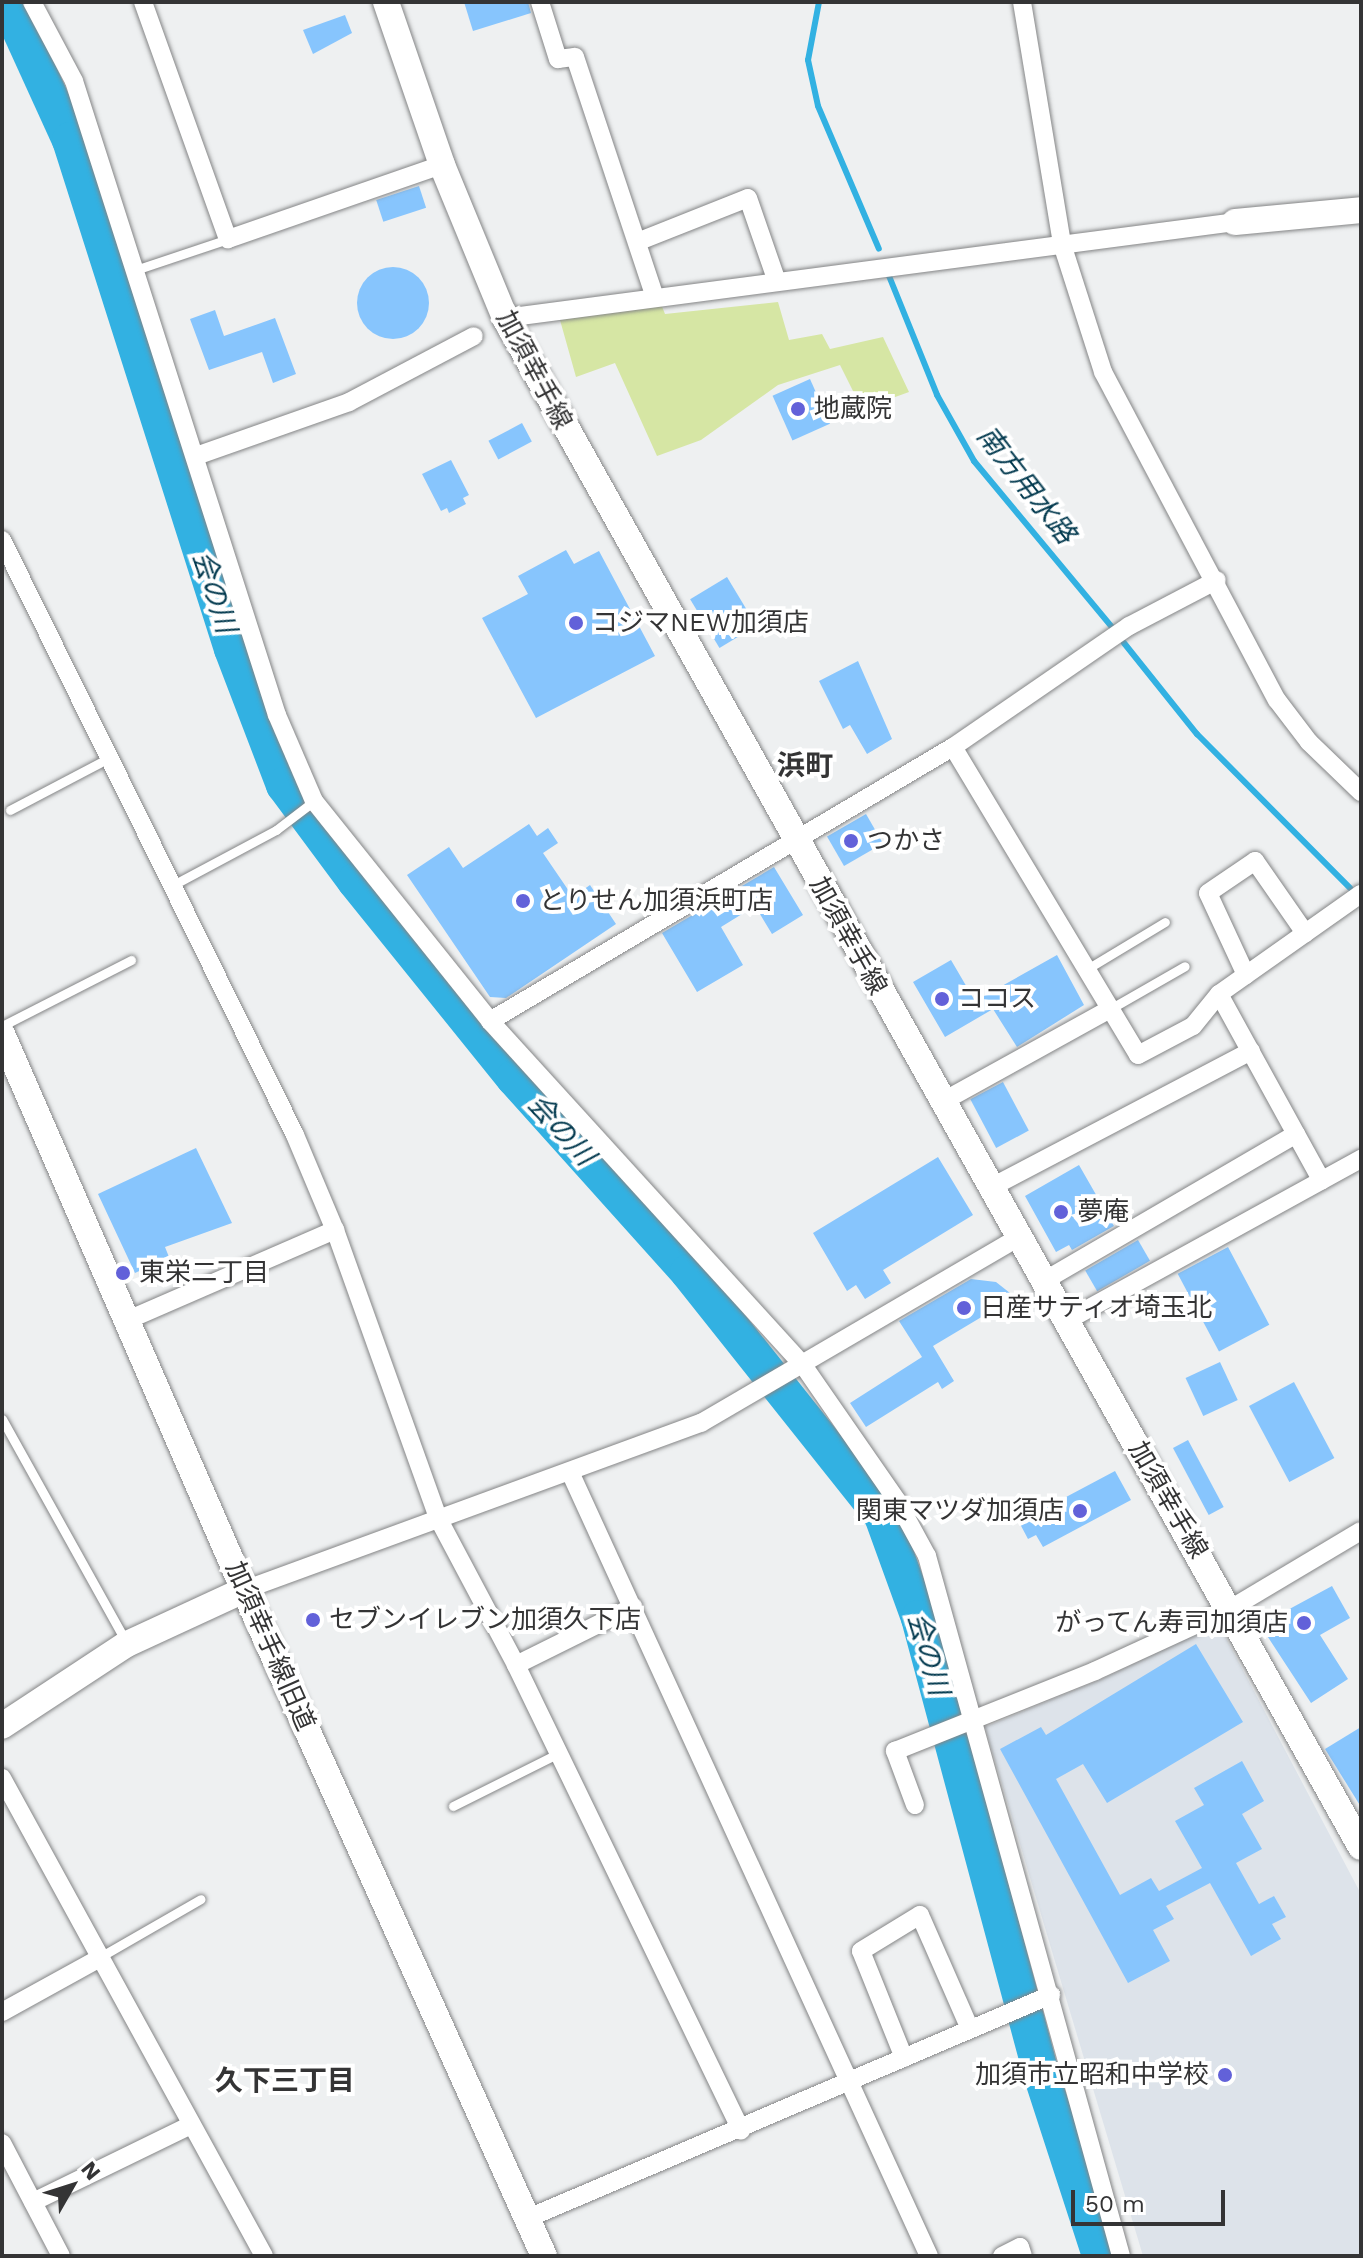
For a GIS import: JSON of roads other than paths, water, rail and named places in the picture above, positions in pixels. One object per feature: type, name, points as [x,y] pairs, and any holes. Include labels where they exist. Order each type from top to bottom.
[{"type":"main road","name":"加須幸手線","points":[[386,2],[442,165],[505,318],[988,1189],[1230,1609],[1361,1847]]},
{"type":"main road","points":[[1235,222],[1361,210]]},
{"type":"main road","name":"加須幸手線旧道","points":[[2,1034],[244,1590],[544,2256]]},
{"type":"main road","points":[[2,1726],[127,1644],[244,1590]]},
{"type":"street","points":[[32,2],[74,81],[138,269],[277,715],[314,801],[490,1021],[798,1368],[897,1501],[927,1556],[975,1719],[1121,2256]]},
{"type":"street","points":[[143,2],[228,239],[442,165]]},
{"type":"street","points":[[540,2],[558,59],[575,57],[655,297]]},
{"type":"street","points":[[1022,2],[1062,244],[1103,372],[1217,580],[1277,700],[1309,742],[1361,792]]},
{"type":"street","points":[[637,242],[748,198],[776,279]]},
{"type":"street","points":[[505,318],[776,279],[1235,222]]},
{"type":"street","points":[[196,456],[349,402],[474,336]]},
{"type":"street","points":[[2,540],[288,1121],[335,1230],[439,1520],[516,1665],[741,2130]]},
{"type":"street","points":[[490,1021],[793,837],[953,747],[1129,626],[1217,580]]},
{"type":"street","points":[[953,747],[1138,1055],[1193,1026],[1219,994],[1361,894]]},
{"type":"street","points":[[1246,975],[1208,893],[1255,861],[1305,933]]},
{"type":"street","points":[[1219,994],[1322,1181]]},
{"type":"street","points":[[940,1103],[1110,1009]]},
{"type":"street","points":[[988,1189],[1251,1051]]},
{"type":"street","points":[[1042,1282],[1296,1134]]},
{"type":"street","points":[[1066,1321],[1360,1163]]},
{"type":"street","points":[[128,1320],[335,1230]]},
{"type":"street","points":[[244,1590],[658,1442],[754,1395],[1016,1239]]},
{"type":"street","points":[[570,1472],[852,2081],[927,2255]]},
{"type":"street","points":[[915,1805],[895,1751],[1230,1609],[1361,1531]]},
{"type":"street","points":[[516,1665],[633,1607]]},
{"type":"street","points":[[2,1778],[191,2125],[255,2253]]},
{"type":"street","points":[[904,2058],[861,1951],[920,1915],[970,2029]]},
{"type":"street","points":[[2,2012],[98,1959]]},
{"type":"street","points":[[526,2219],[741,2130],[1051,1995]]},
{"type":"street","points":[[33,2202],[191,2125]]},
{"type":"street","points":[[2,2143],[61,2256]]},
{"type":"street","points":[[1002,2256],[1020,2247],[1023,2256]]},
{"type":"lane","points":[[138,269],[228,239]]},
{"type":"lane","points":[[10,810],[109,758]]},
{"type":"lane","points":[[173,885],[276,830],[314,801]]},
{"type":"lane","points":[[1087,969],[1165,922]]},
{"type":"lane","points":[[2,1026],[131,960]]},
{"type":"lane","points":[[1110,1009],[1185,966]]},
{"type":"lane","points":[[2,1419],[127,1644]]},
{"type":"lane","points":[[453,1806],[559,1753]]},
{"type":"lane","points":[[98,1959],[201,1899]]},
{"type":"waterway","name":"会の川","points":[[7,2],[70,140],[232,649],[284,785],[355,881],[514,1078],[688,1272],[882,1516],[919,1618],[1041,2074],[1100,2256]]},
{"type":"waterway","name":"南方用水路","points":[[819,2],[808,60],[818,106],[879,249]]},
{"type":"waterway","name":"南方用水路","points":[[887,271],[937,395],[974,461],[1112,627]]},
{"type":"waterway","name":"南方用水路","points":[[1124,643],[1197,734],[1350,888]]},
{"type":"place","name":"地蔵院","points":[[798,409]]},
{"type":"place","name":"コジマNEW加須店","points":[[576,623]]},
{"type":"place","name":"つかさ","points":[[851,841]]},
{"type":"place","name":"とりせん加須浜町店","points":[[523,901]]},
{"type":"place","name":"ココス","points":[[942,999]]},
{"type":"place","name":"夢庵","points":[[1061,1212]]},
{"type":"place","name":"東栄二丁目","points":[[123,1273]]},
{"type":"place","name":"日産サティオ埼玉北","points":[[964,1308]]},
{"type":"place","name":"関東マツダ加須店","points":[[1080,1511]]},
{"type":"place","name":"セブンイレブン加須久下店","points":[[313,1620]]},
{"type":"place","name":"がってん寿司加須店","points":[[1304,1623]]},
{"type":"place","name":"加須市立昭和中学校","points":[[1225,2075]]},
{"type":"district","name":"浜町","points":[[805,766]]},
{"type":"district","name":"久下三丁目","points":[[285,2081]]}]
